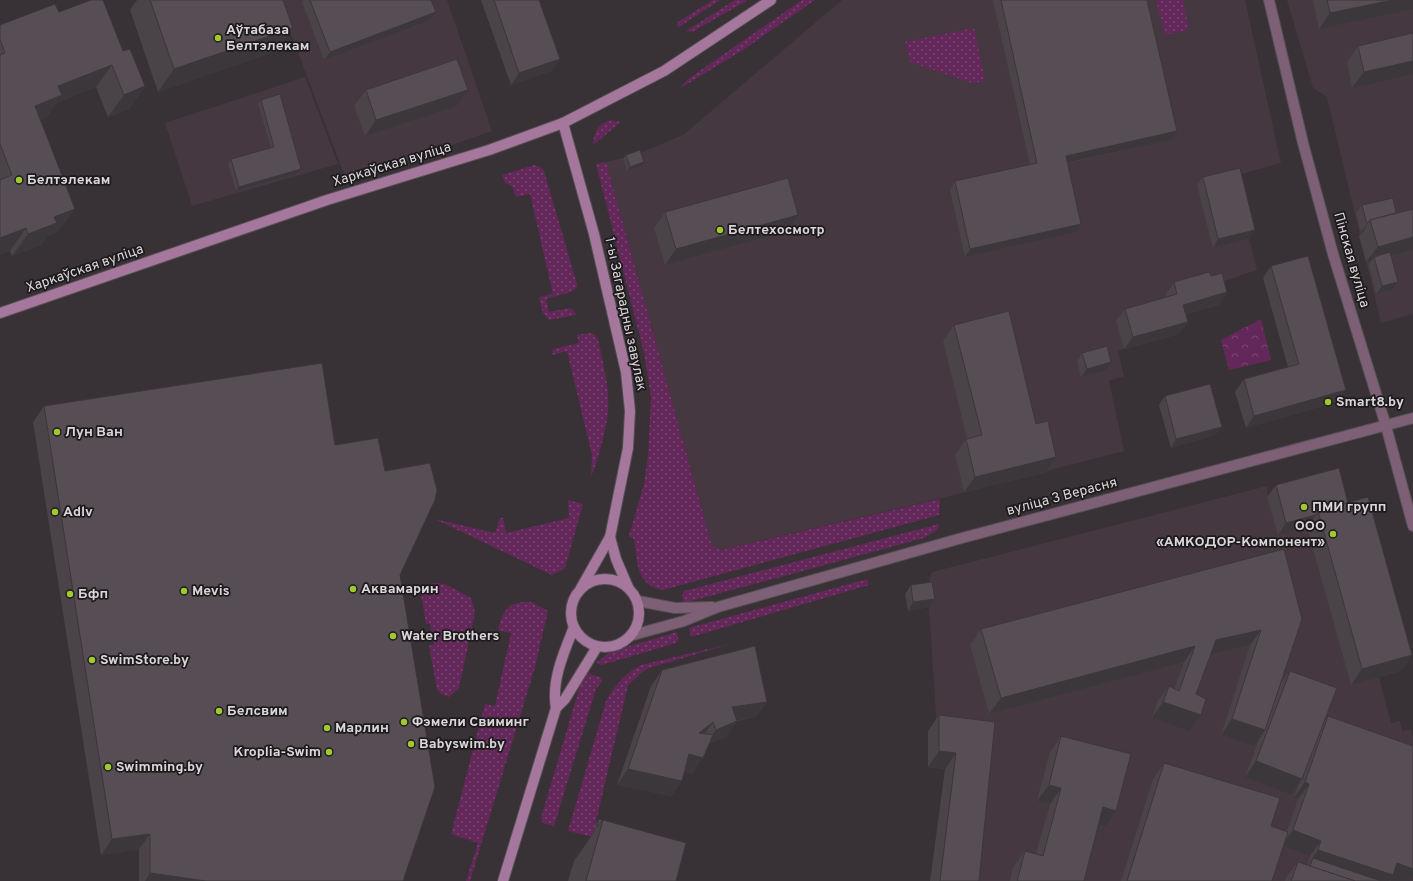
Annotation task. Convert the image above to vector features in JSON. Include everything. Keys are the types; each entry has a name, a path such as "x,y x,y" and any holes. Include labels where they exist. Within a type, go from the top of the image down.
{"main road":[{"name":"Харкаўская вуліца","path":"0,313 327,200 489,150 563,123 664,71 771,0"},
{"name":"1-ы Загарадны завулак","path":"563,123 594,234 626,372 630,411 628,448 610,537 581,588"},
{"name":"1-ы Загарадны завулак","path":"610,537 616,559 628,587"},
{"path":"605,578 628,587 638,601 640,619 633,635 627,640 613,647 597,647 583,640 574,627 571,611 572,603 581,588 588,583 605,578"},
{"path":"502,881 556,708 554,696 561,659 574,627"},
{"path":"556,708 565,700 597,647"}],"street":[{"name":"Пінская вуліца","path":"1269,0 1303,143 1333,254 1386,426 1413,526"},
{"name":"вуліца 3 Верасня","path":"633,635 684,621 718,607 962,538 1413,418"},
{"name":"вуліца 3 Верасня","path":"638,601 675,608 718,607"}],"shaded area":[{"path":"278,0 447,0 492,131 347,182"},
{"path":"842,0 1245,0 1281,163 1234,176 1257,270 1213,285 1219,305 1175,317 1179,334 1118,351 1124,376 1109,381 1124,451 950,496 721,550 712,546 606,162 638,154 683,135"},
{"path":"1287,0 1413,0 1413,314 1381,323 1327,97 1313,88"},
{"path":"305,77 338,164 192,206 165,123"},
{"path":"1267,486 1268,497 1341,518 1357,513 1401,671 1379,677 1391,723 1400,721 1402,731 1411,729 1413,737 1413,881 931,881 945,769 928,767 928,731 937,731 929,607 926,590 932,572"}],"green space":[{"path":"713,0 720,0 679,27 677,26 678,22"},
{"path":"735,0 748,0 692,32 686,31"},
{"path":"802,0 815,0 743,50 679,89 688,79"},
{"path":"1156,0 1183,0 1188,25 1186,30 1165,35"},
{"path":"974,28 985,81 972,83 910,62 905,42"},
{"path":"612,120 621,122 593,145 594,136 598,128 603,123"},
{"path":"606,162 712,546 721,550 940,499 939,515 663,590 647,583 640,571 634,539 629,536 644,484 648,455 651,397 644,353 596,164"},
{"path":"534,165 542,168 544,171 577,284 577,287 571,292 546,299 549,312 571,308 577,315 549,320 543,313 539,297 553,294 530,194 516,197 512,186 505,183 502,175"},
{"path":"1261,319 1271,360 1229,370 1221,340"},
{"path":"589,333 594,334 598,339 606,376 608,394 608,412 604,436 591,477 592,455 567,351 552,355 553,349 579,343 577,335"},
{"path":"568,500 583,504 565,568 552,575 435,519 495,533 500,518 503,518 506,533 569,518"},
{"path":"939,524 937,530 924,538 684,603 682,596 684,591"},
{"path":"867,579 869,585 691,637 689,628"},
{"path":"433,583 445,584 471,598 475,612 459,688 449,697 441,694 437,689 429,646 434,644 430,624 426,624 421,594 427,585"},
{"path":"524,602 531,602 548,611 535,667 470,881 466,881 478,843 451,834 485,704 495,706 511,633 498,630 503,614 509,607"},
{"path":"677,632 678,639 676,643 602,665 596,663 610,652"},
{"path":"730,644 646,669 628,685 594,830 684,854 668,855 568,831 606,701 620,680 641,665"},
{"path":"587,673 600,677 602,681 596,689 554,826 543,823 541,818 582,679"}],"building":[{"name":"Белтэлекам","path":"91,0 103,0 123,51 130,49 145,86 124,95 112,65 58,86 62,95 35,106 75,209 54,217 57,223 28,234 26,228 0,238 0,180 12,175 0,144 0,55 5,53 0,39 0,25 55,4 59,12"},
{"path":"150,0 283,0 293,28 174,69"},
{"path":"310,0 431,0 436,12 330,52"},
{"path":"494,0 539,0 560,59 519,73"},
{"path":"1001,0 1147,0 1177,131 1066,156 1081,224 970,249 955,181 1037,163"},
{"path":"1327,0 1393,0 1330,13"},
{"path":"1413,33 1413,61 1364,72 1358,46"},
{"path":"457,59 468,90 376,120 366,90"},
{"path":"280,94 301,169 239,187 231,159 274,147 261,100"},
{"path":"640,150 644,162 630,167 626,155"},
{"path":"1240,168 1255,230 1218,239 1203,177"},
{"path":"788,178 798,215 676,249 665,212"},
{"path":"1393,198 1396,213 1370,220 1367,224 1362,205"},
{"path":"1413,209 1413,237 1378,247 1370,220"},
{"path":"1390,252 1398,282 1382,286 1374,257"},
{"path":"1308,256 1346,390 1254,416 1244,379 1299,364 1271,266"},
{"path":"1209,272 1211,276 1222,273 1227,292 1183,305 1188,322 1133,337 1125,309 1177,294 1174,282"},
{"path":"1009,311 1036,424 1048,421 1056,457 975,477 966,439 982,435 954,325"},
{"path":"1107,346 1111,362 1087,369 1082,353"},
{"path":"322,363 335,445 378,438 385,471 430,463 437,490 435,500 400,575 435,787 403,881 206,881 150,873 150,834 112,839 44,406"},
{"path":"1210,384 1222,427 1176,439 1165,396"},
{"name":"ПМИ групп","path":"1339,468 1348,503 1318,511 1316,515 1286,523 1276,485"},
{"path":"1368,497 1412,655 1362,669 1318,511"},
{"path":"1284,549 1302,619 1265,730 1232,719 1261,630 1216,640 1196,694 1206,699 1201,715 1163,702 1169,686 1179,691 1195,646 1001,698 981,629"},
{"path":"932,582 935,599 913,602 911,585"},
{"path":"755,646 767,702 732,707 737,721 716,730 713,722 699,733 713,735 703,758 689,754 682,781 628,769 662,670"},
{"path":"1290,671 1337,688 1302,779 1256,761"},
{"path":"939,715 995,722 979,881 940,881 956,753 939,751"},
{"path":"1328,716 1413,746 1413,869 1397,863 1393,875 1318,850 1321,841 1293,830 1309,784 1305,782"},
{"path":"1061,736 1131,754 1116,811 1103,807 1084,881 1017,881 1025,851 1043,856 1061,788 1049,785"},
{"path":"1164,763 1280,798 1271,826 1288,832 1272,881 1127,881"},
{"path":"599,819 602,820 597,826"},
{"path":"603,820 686,843 676,881 586,881"},
{"path":"1313,858 1381,881 1355,881 1310,866"},
{"path":"1298,862 1355,881 1291,881"}],"place":[{"name":"Аўтабаза Белтэлекам","path":"218,38"},
{"name":"Белтэлекам","path":"19,180"},
{"name":"Белтехосмотр","path":"720,230"},
{"name":"Smart8.by","path":"1328,402"},
{"name":"Лун Ван","path":"57,432"},
{"name":"ПМИ групп","path":"1304,507"},
{"name":"Adlv","path":"55,512"},
{"name":"ООО «АМКОДОР-Компонент»","path":"1333,534"},
{"name":"Аквамарин","path":"353,589"},
{"name":"Mevis","path":"184,591"},
{"name":"Бфп","path":"70,594"},
{"name":"Water Brothers","path":"393,636"},
{"name":"SwimStore.by","path":"92,660"},
{"name":"Белсвим","path":"219,711"},
{"name":"Фэмели Свиминг","path":"404,722"},
{"name":"Марлин","path":"327,728"},
{"name":"Babyswim.by","path":"411,744"},
{"name":"Kroplia-Swim","path":"329,752"},
{"name":"Swimming.by","path":"108,767"}]}
